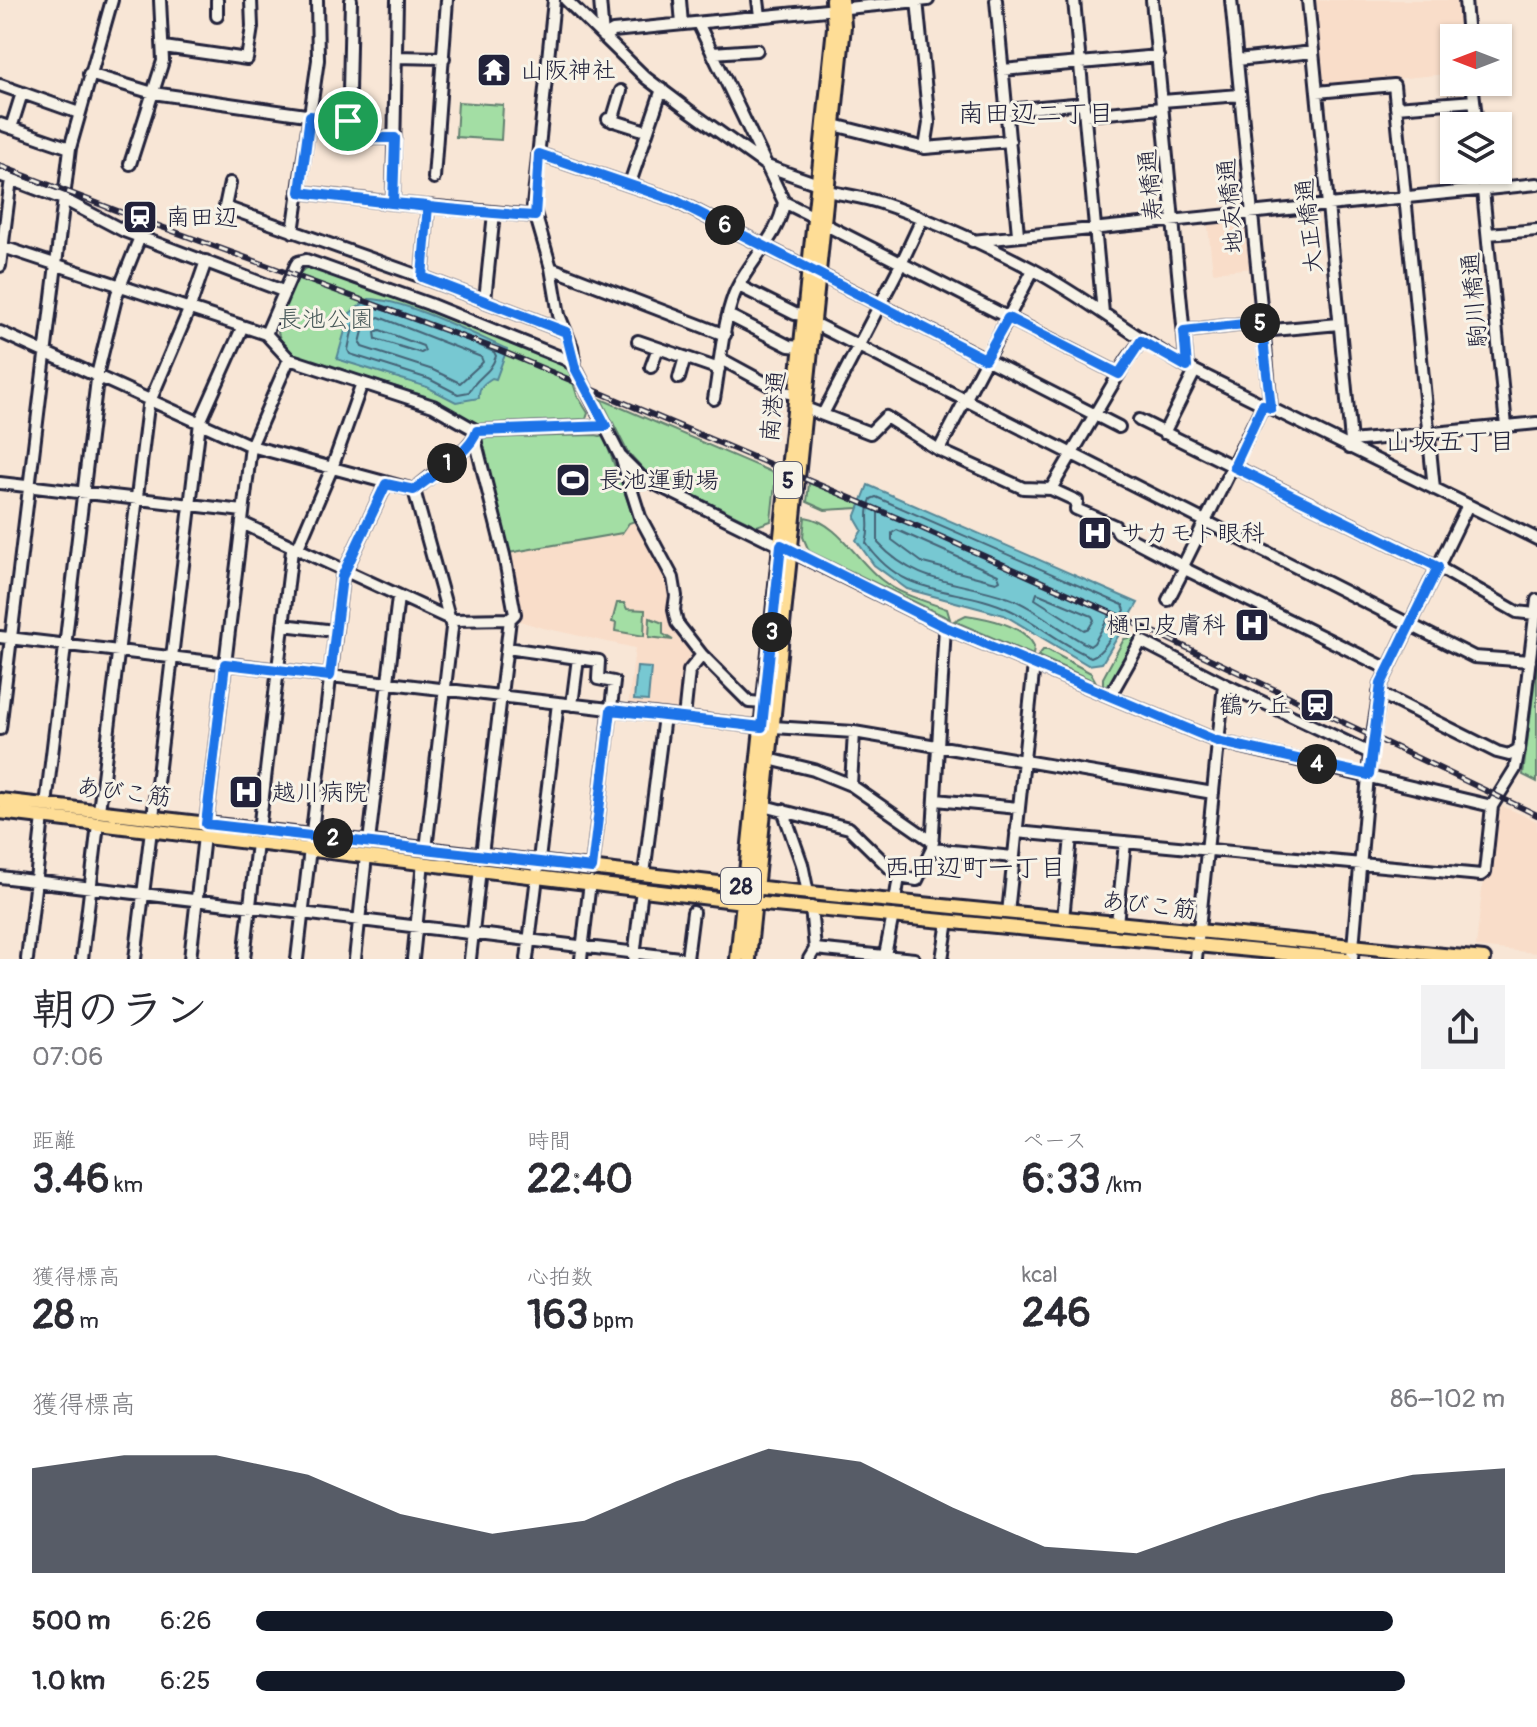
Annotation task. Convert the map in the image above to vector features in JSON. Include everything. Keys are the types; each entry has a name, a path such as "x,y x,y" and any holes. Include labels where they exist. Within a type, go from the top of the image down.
{"main road":[{"name":"南港通","path":"823,187 834,125 838,5"},
{"name":"南港通","path":"749,887 764,806 768,727 765,703 805,408 809,319 838,5"},
{"name":"南港通","path":"749,959 749,887 786,548 801,347 809,319"},
{"name":"あびこ筋","path":"0,800 44,811 98,818 311,842 369,842 480,869 592,868 1117,924 1345,959"},
{"name":"あびこ筋","path":"0,812 44,811"},
{"name":"あびこ筋","path":"311,842 366,856 482,855 590,882 748,902 1352,953 1484,959"},
{"name":"南港通","path":"737,959 748,902"}],"street":[{"path":"0,729 5,638 29,486 70,148 112,0"},
{"path":"130,164 163,61 160,0"},
{"path":"217,0 217,16"},
{"path":"164,47 247,59 252,27 251,0"},
{"path":"293,232 318,60 317,0"},
{"path":"351,0 348,138 395,138"},
{"path":"393,203 397,0"},
{"path":"434,178 447,0"},
{"path":"554,0 535,216 551,268 559,315 575,368 620,456 640,517 673,578 677,623 702,655 749,702 765,703"},
{"path":"566,0 646,78 767,166 823,187 879,202 1033,270 1103,313 1141,341 1191,369 1350,444 1537,539"},
{"path":"600,0 603,37"},
{"path":"680,0 682,24"},
{"path":"758,0 760,16"},
{"path":"917,0 929,123 925,148"},
{"path":"603,37 613,31 838,5 928,0"},
{"path":"996,0 1018,234"},
{"path":"1074,0 1103,313"},
{"name":"寿橋通","path":"1152,0 1184,331 1191,369"},
{"name":"地友橋通","path":"1231,0 1267,407"},
{"name":"大正橋通","path":"1308,0 1350,444"},
{"path":"1465,0 1467,24"},
{"path":"698,23 784,202 783,212 739,286 728,315 714,399"},
{"path":"712,53 757,50"},
{"path":"1237,60 1313,52"},
{"path":"1003,70 1158,56"},
{"path":"396,57 444,58"},
{"path":"89,74 153,93 348,121"},
{"path":"0,85 79,113"},
{"path":"1317,92 1394,85 1434,489"},
{"path":"630,183 662,89"},
{"path":"621,91 610,120 646,131"},
{"path":"22,93 5,126 70,148"},
{"path":"1085,115 1240,95"},
{"path":"1473,96 1475,112"},
{"path":"1396,107 1474,101"},
{"path":"1007,110 1084,103"},
{"path":"834,125 925,148 1010,141"},
{"path":"539,154 674,200 1119,427"},
{"path":"0,266 5,177 63,199 140,237 283,291"},
{"path":"230,183 225,207 566,332"},
{"name":"駒川橋通","path":"1482,184 1506,426"},
{"path":"972,241 1537,184"},
{"path":"300,192 535,216"},
{"path":"784,202 1119,374"},
{"path":"422,277 428,206"},
{"path":"485,300 494,213"},
{"path":"823,414 922,219"},
{"path":"1488,234 1537,230"},
{"path":"27,959 97,376 120,287 140,237"},
{"path":"1,246 266,334 289,359 433,406 476,435 515,614 510,619 482,855"},
{"path":"82,959 149,400 189,310 206,261"},
{"path":"266,334 298,262 313,262 429,304 565,359 575,368"},
{"path":"551,268 725,335"},
{"path":"939,450 1033,270"},
{"path":"739,286 1474,657 1530,661"},
{"path":"728,315 789,346 801,347"},
{"path":"1184,331 1339,324"},
{"path":"135,959 200,422 242,328"},
{"path":"0,332 251,446 414,490"},
{"path":"638,341 685,357 720,364 782,392 797,394"},
{"path":"1051,489 1141,341"},
{"path":"651,367 658,348"},
{"path":"679,378 685,357"},
{"path":"190,959 251,446 289,359"},
{"path":"1164,433 1191,369"},
{"path":"244,959 292,550 299,545 332,468 362,383"},
{"path":"1168,600 1205,522 1267,407"},
{"path":"805,408 870,433 886,417 939,450 1023,488 1051,489 1077,501 1076,509 1115,526 1118,532 1189,571 1388,669"},
{"path":"1139,420 1438,567 1517,612 1535,614"},
{"path":"1350,444 1537,423"},
{"path":"414,490 476,435 606,426"},
{"path":"620,456 641,477 945,627 1217,741 1492,806"},
{"path":"0,483 189,505 242,517 295,548 452,620 510,619"},
{"path":"297,959 344,572 386,484"},
{"path":"413,959 452,620 414,490"},
{"path":"1352,953 1370,753 1379,693 1408,624 1468,505"},
{"path":"369,842 398,597"},
{"path":"1016,832 1481,875 1485,872 1492,806 1515,769 1537,600"},
{"path":"283,625 335,631"},
{"path":"764,806 849,828 899,877 917,880 933,845 945,627"},
{"path":"5,638 664,716 854,732 1213,793"},
{"path":"1110,696 1141,641 1370,753"},
{"path":"507,648 599,661 598,679 614,682 592,868"},
{"path":"684,718 689,671 702,655"},
{"path":"572,705 578,658"},
{"path":"1008,913 1034,664"},
{"path":"1196,959 1224,684"},
{"path":"1379,693 1497,752 1509,755 1519,749"},
{"path":"527,959 558,703"},
{"path":"644,874 664,716"},
{"path":"851,785 854,732"},
{"path":"777,761 814,770 851,785 933,845 1013,857"},
{"path":"936,800 1018,808"},
{"path":"783,810 808,893"},
{"path":"1063,919 1071,837"},
{"path":"1117,924 1125,842"},
{"path":"355,959 366,856"},
{"path":"470,959 480,869"},
{"path":"0,877 530,939 634,956 688,959 693,912"},
{"path":"895,901 899,877"},
{"path":"581,959 590,882"},
{"path":"634,956 642,889"},
{"path":"811,907 812,954 885,955 914,959"},
{"path":"885,955 893,915"},
{"path":"942,959 948,921"}],"shaded area":[{"path":"1313,0 1460,0 1463,24 1440,24 1440,75 1324,86 1320,83"},
{"path":"1249,215 1253,268 1213,272 1207,218"},
{"path":"635,521 668,582 671,625 695,656 679,713 628,707 635,648 520,621 508,553 622,533"},
{"path":"1500,805 1537,821 1537,953 1476,947 1483,881 1489,880 1494,816"}],"green space":[{"path":"458,102 503,105 501,140 456,137"},
{"name":"長池公園","path":"309,266 491,333 563,365 569,370 577,395 588,413 586,419 477,424 425,396 290,354 279,336 278,316 292,283"},
{"path":"601,399 776,474 771,521 757,526 645,471 627,451"},
{"name":"長池運動場","path":"604,437 635,521 629,523 622,533 508,553 480,444 483,438"},
{"path":"809,483 861,504 859,508 825,510 807,502"},
{"path":"805,517 817,520 838,534 890,586 947,609 950,619 809,551 803,537"},
{"path":"617,603 624,603 627,609 645,610 644,636 615,631 616,623 612,622"},
{"path":"966,615 1014,628 1034,646 1033,655 954,621"},
{"path":"650,618 663,623 663,634 673,640 649,637"},
{"path":"1132,637 1138,640 1109,688 1103,685 1103,678 1124,639"},
{"path":"1043,650 1091,673 1096,682 1038,656"},
{"path":"1537,662 1537,782 1523,775"}],"water":[{"path":"369,299 419,311 507,349 496,379 492,378 484,384 479,398 456,402 427,387 337,359 350,313"},
{"path":"868,485 1138,603 1102,663 1088,665 1004,615 907,589 874,565 856,540 862,530 855,518"},
{"path":"637,667 651,668 648,701 634,700"}],"railway":[{"path":"0,166 499,350 919,527 1156,633 1537,815"}],"place":[{"name":"山阪神社","path":"494,70"},
{"name":"南田辺","path":"140,217"},
{"name":"長池運動場","path":"573,480"},
{"name":"サカモト眼科","path":"1095,533"},
{"name":"樋口皮膚科","path":"1252,625"},
{"name":"鶴ヶ丘","path":"1317,705"},
{"name":"越川病院","path":"246,792"}],"district":[{"name":"南田辺二丁目","path":"1036,113"},
{"name":"山坂五丁目","path":"1450,441"},
{"name":"西田辺町一丁目","path":"975,867"}],"route":[{"path":"348,121 310,116 300,192 393,203 428,206 494,213 535,216 533,206 539,154 674,200 985,359 1008,318 1119,374 1141,341 1187,367 1184,331 1261,322 1271,408 1263,405 1234,467 1438,567 1381,684 1369,775 1217,741 945,627 781,545 762,727 611,710 592,868 206,824 225,664 330,676 342,577 386,484 414,490 465,449 475,439 477,431 606,426 575,368 566,332 422,277 428,206 393,203 395,138 348,138 348,121"}]}
